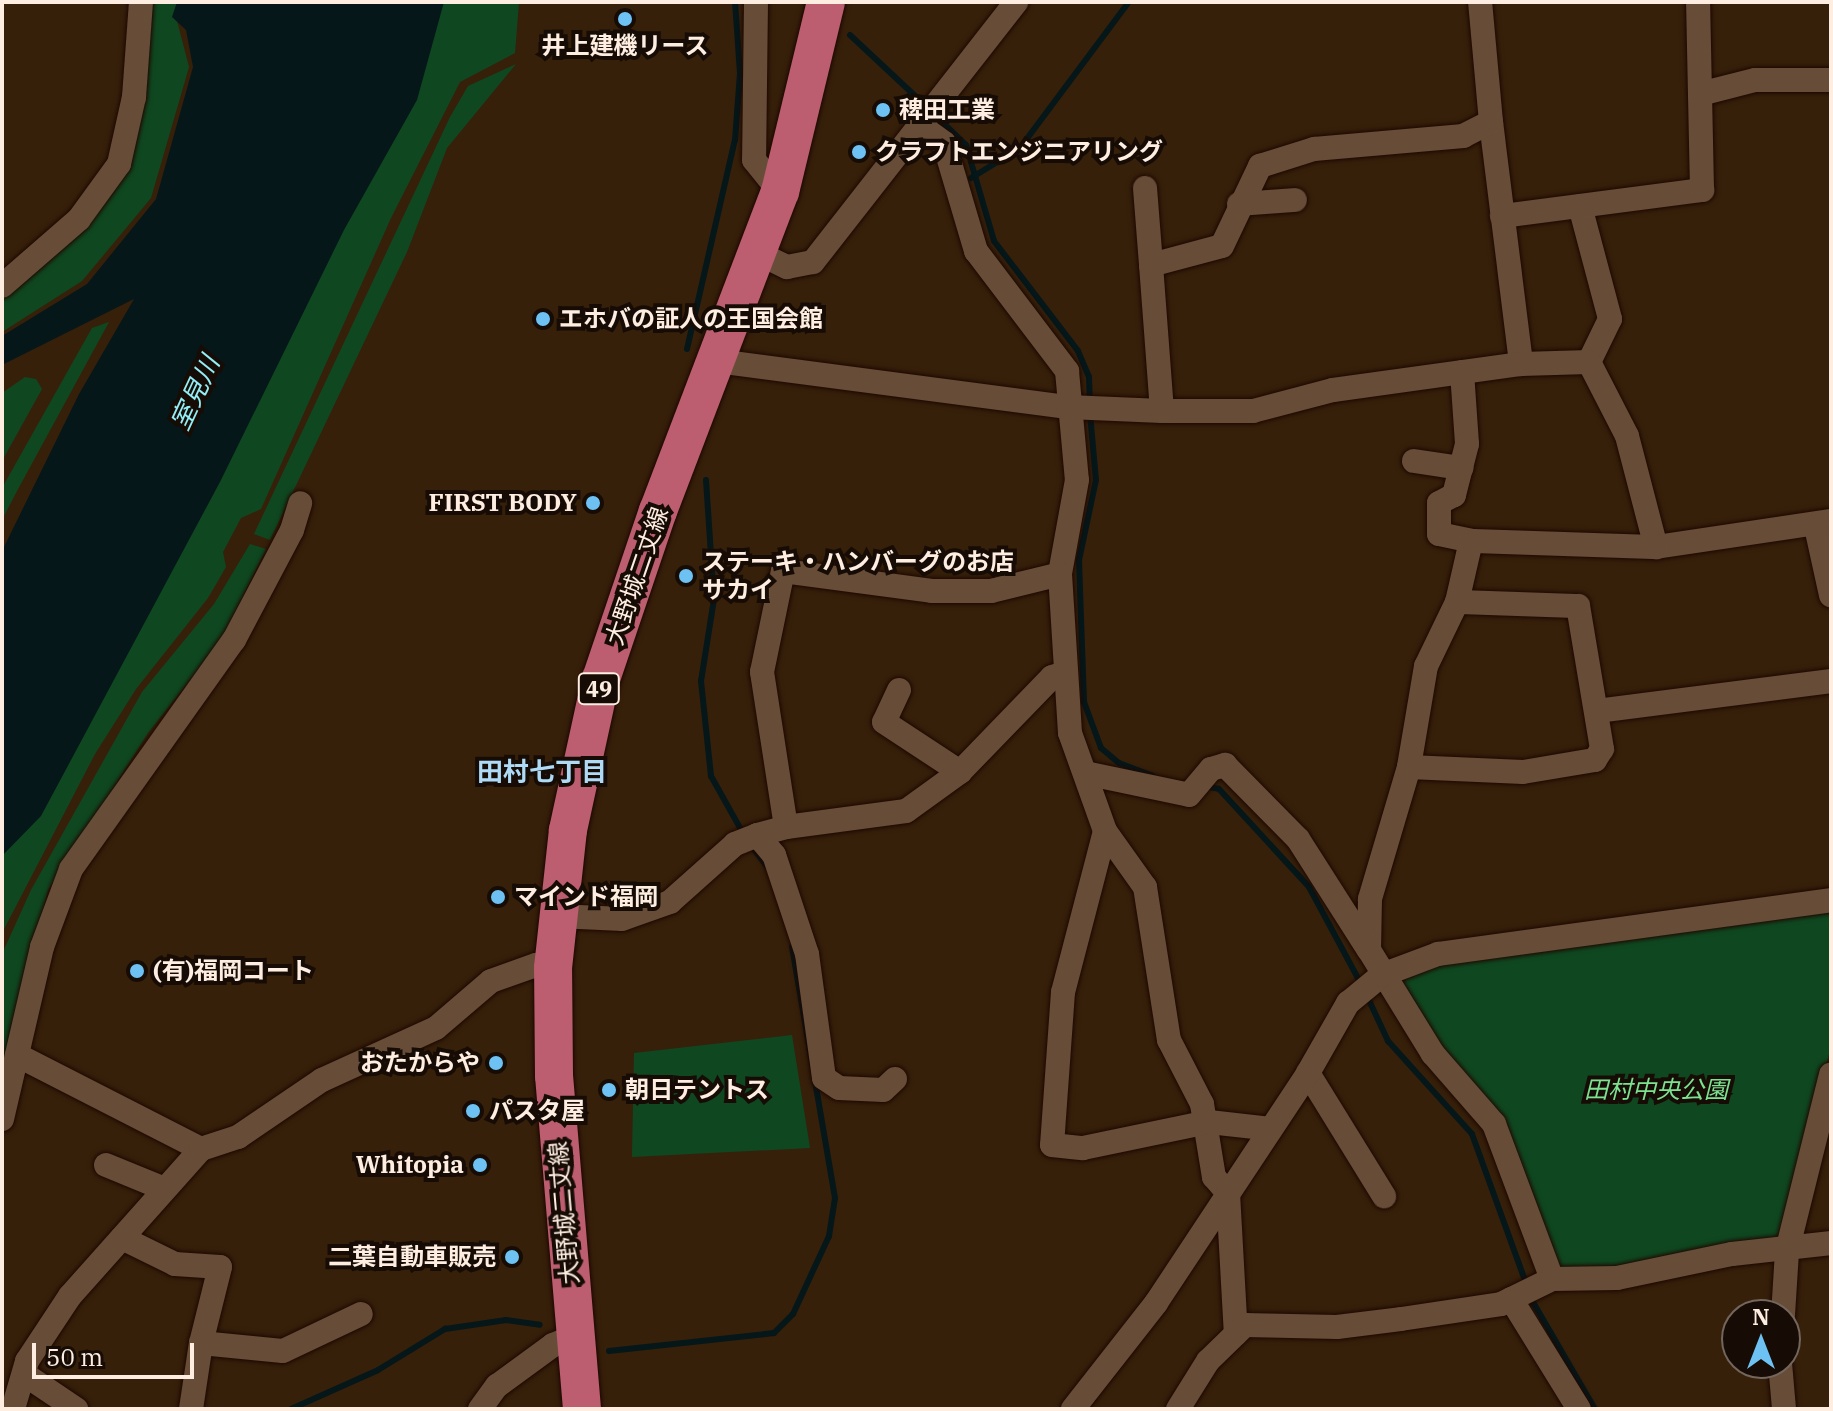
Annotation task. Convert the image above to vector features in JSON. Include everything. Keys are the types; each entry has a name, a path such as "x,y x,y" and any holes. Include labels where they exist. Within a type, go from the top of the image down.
{"main road":[{"name":"大野城二丈線","path":"582,1409 559,1172 553,968 568,830 601,679 717,361 760,254 780,192 826,2"}],"street":[{"path":"2,286 79,219 119,164 134,97 141,2"},
{"path":"756,2 754,160 780,192"},
{"path":"760,254 787,267 813,262 1016,2"},
{"path":"1480,2 1491,122 1521,364"},
{"path":"1502,216 1702,190 1698,2"},
{"path":"1700,94 1755,80 1831,80"},
{"path":"1151,265 1222,246 1239,204 1260,166 1286,155 1463,136 1491,122"},
{"path":"918,124 944,143 976,251 1067,371 1080,407 1077,480 1060,574 1070,733 1105,831 1145,887 1169,1040 1209,1122 1214,1177 1228,1193 1236,1334"},
{"path":"1145,188 1162,411"},
{"path":"1239,204 1295,200"},
{"path":"1580,206 1610,319 1589,362"},
{"path":"717,361 1080,407 1162,411 1253,411 1333,390 1521,364 1589,362"},
{"path":"1589,362 1627,436 1656,547"},
{"path":"1462,372 1467,444 1454,495 1439,503 1439,534 1471,541 1656,547 1823,524 1831,595"},
{"path":"1414,461 1461,468"},
{"path":"2,1119 42,947 71,869 234,640 292,530 300,503"},
{"path":"1369,950 1370,899 1409,767 1426,666 1457,602 1471,541"},
{"path":"786,827 762,672 783,571 932,591 991,591 1060,574"},
{"path":"1409,767 1523,772 1595,760 1602,749 1578,606 1457,602"},
{"path":"558,916 622,919 670,902 746,840 786,827 906,811 960,772 1052,677 1065,673"},
{"path":"1597,711 1831,681"},
{"path":"899,690 884,722 960,772"},
{"path":"1085,773 1189,795 1211,769 1225,765 1298,839 1433,1054 1494,1124 1547,1282"},
{"path":"1105,831 1063,992 1052,1145 1083,1148 1209,1122 1271,1129"},
{"path":"746,840 774,855 807,954 824,1078 839,1088 883,1090 895,1079"},
{"path":"1073,1409 1156,1303 1308,1073 1353,999 1382,975 1438,954 1831,900"},
{"path":"13,1409 24,1374 70,1296 162,1188 201,1149 238,1137 322,1080 436,1028 491,981 536,965 553,968"},
{"path":"17,1055 201,1149"},
{"path":"1308,1073 1384,1196"},
{"path":"1784,1299 1787,1251 1831,1074"},
{"path":"106,1165 162,1188"},
{"path":"122,1238 175,1264 220,1267 201,1343 191,1409"},
{"path":"1178,1409 1208,1361 1245,1325 1337,1327 1514,1297 1547,1282 1617,1278 1732,1254 1787,1251 1831,1243"},
{"path":"1514,1297 1579,1409"},
{"path":"201,1343 283,1351 361,1314"},
{"path":"480,1409 497,1386 553,1345 575,1336"},
{"path":"24,1374 76,1409"},
{"path":"1781,1379 1784,1409"}],"green space":[{"path":"151,2 184,2 177,21 189,67 151,198 82,281 2,332 2,296 105,199"},
{"path":"436,2 519,2 515,53 460,82 391,218 261,509 241,518 223,552 226,567 208,598 136,689 95,754 2,933 2,841"},
{"path":"516,64 447,148 407,252 270,540 254,534 450,117 468,86"},
{"path":"109,322 2,520 2,488 92,328"},
{"path":"25,377 36,379 42,389 2,461 2,393"},
{"path":"250,544 266,549 222,639 148,733 48,890 2,1075 2,954 31,890 142,692 214,604"},
{"name":"田村中央公園","path":"1831,906 1831,1046 1780,1242 1615,1271 1558,1272 1502,1121 1439,1050 1395,980 1440,963"},
{"path":"792,1035 810,1148 632,1157 634,1053"}],"water":[{"name":"室見川","path":"177,2 444,2 417,100 344,230 220,482 41,816 2,856 2,551 79,394 134,299 2,365 2,336 87,284 156,199 193,67 186,30 172,17"}],"waterway":[{"path":"687,349 735,140 740,73 735,2"},
{"path":"971,178 1020,148 1129,2"},
{"path":"850,35 926,106"},
{"path":"934,114 966,145 994,241 1078,351 1089,377 1090,402"},
{"path":"1090,413 1096,480 1079,560 1084,702 1101,748 1119,763 1153,776"},
{"path":"706,480 714,599 701,681 711,776 744,835"},
{"path":"1204,786 1219,789 1309,887 1362,986"},
{"path":"753,848 768,868"},
{"path":"609,1351 774,1333 793,1314 829,1236 835,1198 792,947"},
{"path":"1367,996 1388,1041 1472,1134 1527,1286"},
{"path":"1530,1297 1595,1409"},
{"path":"291,1409 378,1370 445,1329 506,1320 540,1325"}],"place":[{"name":"井上建機リース","path":"625,19"},
{"name":"稗田工業","path":"883,110"},
{"name":"クラフトエンジニアリング","path":"859,152"},
{"name":"エホバの証人の王国会館","path":"543,319"},
{"name":"FIRST BODY","path":"593,503"},
{"name":"ステーキ・ハンバーグのお店 サカイ","path":"686,576"},
{"name":"マインド福岡","path":"498,897"},
{"name":"(有)福岡コート","path":"137,971"},
{"name":"おたからや","path":"496,1063"},
{"name":"朝日テントス","path":"609,1090"},
{"name":"パスタ屋","path":"473,1111"},
{"name":"Whitopia","path":"480,1165"},
{"name":"二葉自動車販売","path":"512,1257"}],"district":[{"name":"田村七丁目","path":"542,772"}]}
